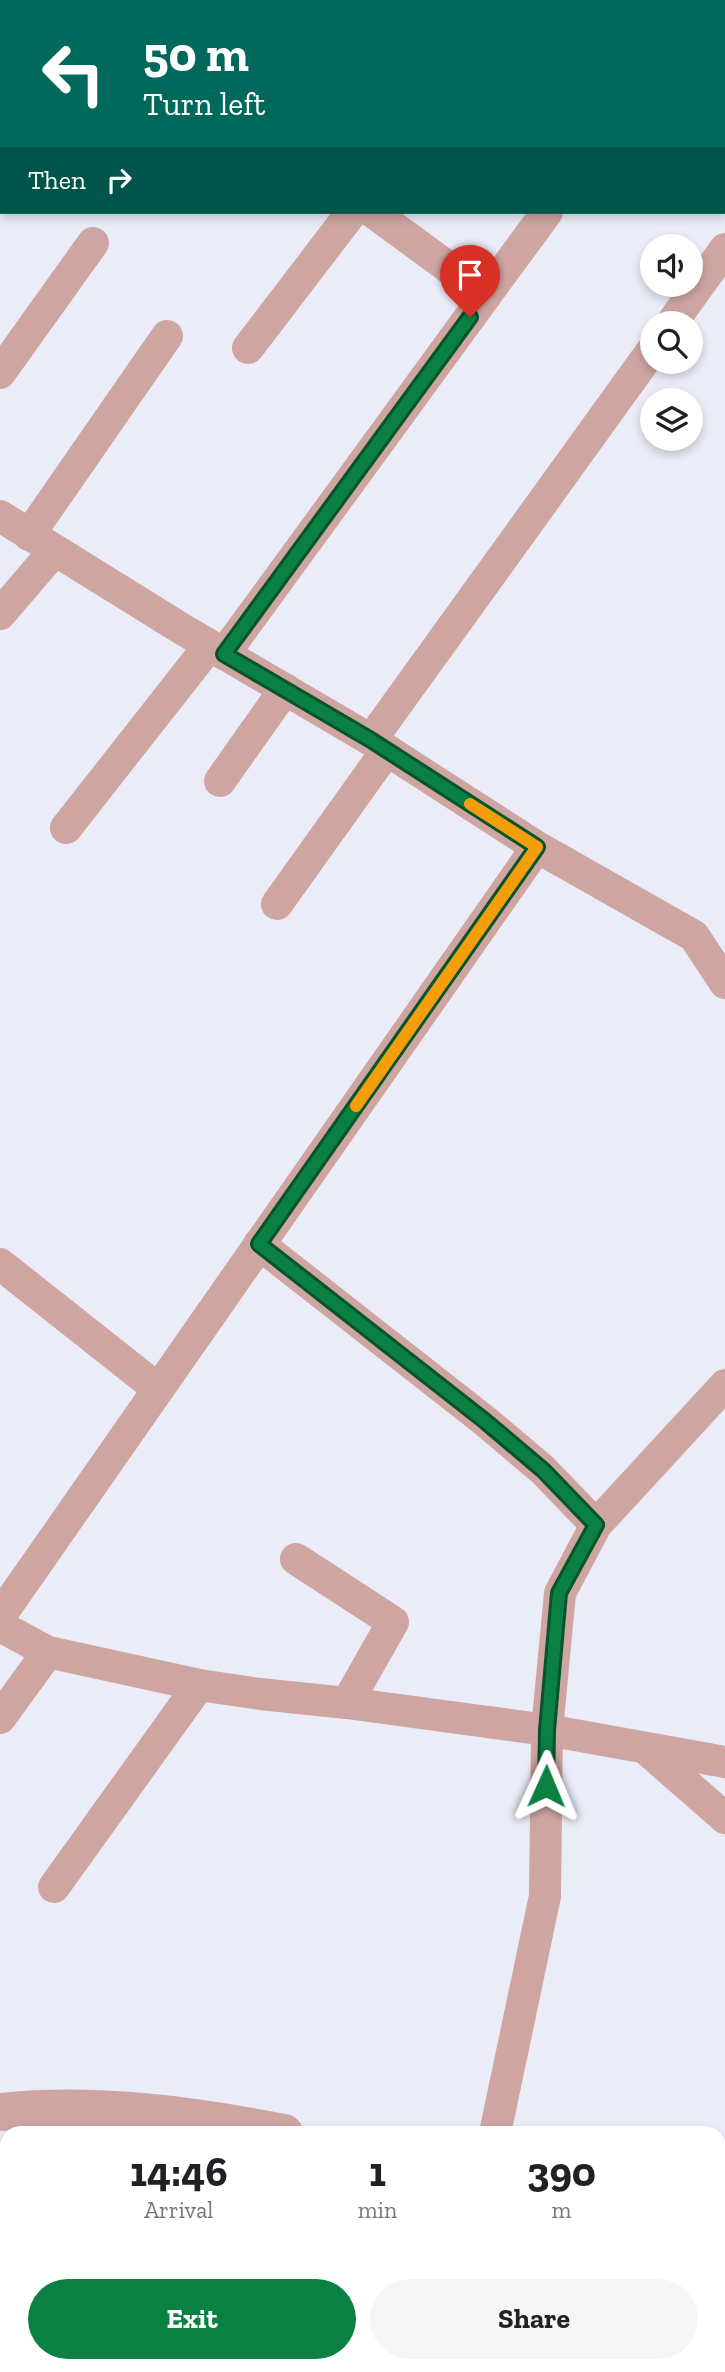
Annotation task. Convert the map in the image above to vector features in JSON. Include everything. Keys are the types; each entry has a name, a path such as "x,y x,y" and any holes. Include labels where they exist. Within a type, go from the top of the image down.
{"street":[{"path":"248,348 350,214"},
{"path":"376,214 486,295"},
{"path":"66,828 217,650 546,214"},
{"path":"0,373 93,243"},
{"path":"680,311 725,249"},
{"path":"0,614 167,336"},
{"path":"277,904 379,745 640,368"},
{"path":"0,516 217,650 379,745 537,847 694,936 725,983"},
{"path":"220,781 285,690"},
{"path":"0,1616 537,847"},
{"path":"259,1244 485,1421 543,1470 596,1525"},
{"path":"0,1264 158,1389"},
{"path":"496,2126 545,1896 547,1730 559,1593 596,1525 725,1385"},
{"path":"296,1559 393,1622 347,1703"},
{"path":"0,1626 48,1652 199,1685 547,1730 725,1762"},
{"path":"0,1718 48,1652"},
{"path":"54,1887 199,1685"},
{"path":"645,1748 725,1818"},
{"path":"0,2112 45,2108 118,2111 248,2126"}],"slow traffic":[{"path":"356,1106 537,847 470,804"}],"route":[{"path":"470,317 224,654 371,740 537,847 259,1244 485,1421 543,1470 596,1525 559,1593 547,1730 546,1786"}]}
